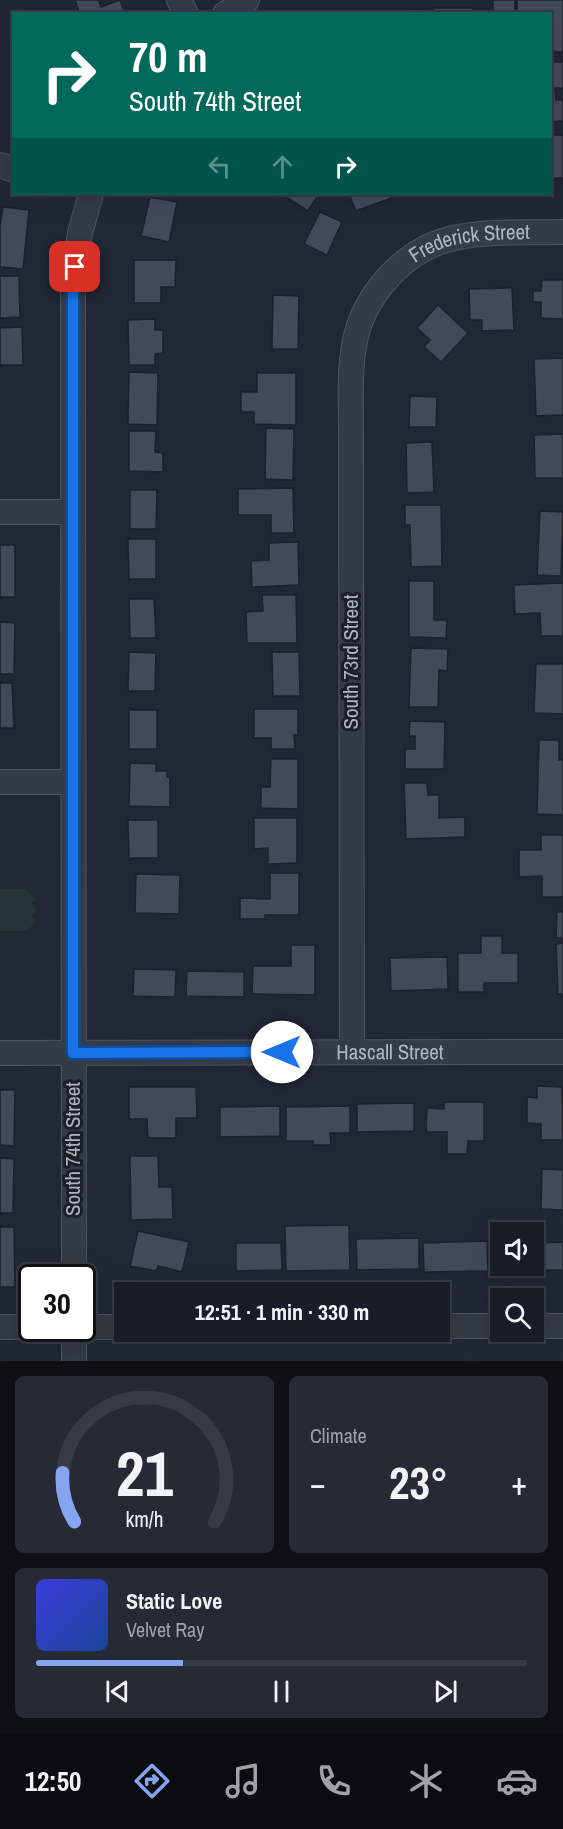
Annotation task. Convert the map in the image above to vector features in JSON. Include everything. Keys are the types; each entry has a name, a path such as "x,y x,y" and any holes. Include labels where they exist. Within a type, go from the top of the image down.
{"street":[{"path":"228,12 247,0"},
{"name":"South 74th Street","path":"74,1264 73,284 84,196"},
{"name":"Frederick Street","path":"386,280 417,253 452,238 479,233 563,232"},
{"name":"South 73rd Street","path":"352,1052 352,358 354,343 364,313 372,297 386,280"},
{"path":"0,512 72,512"},
{"path":"0,782 72,782"},
{"name":"Hascall Street","path":"0,1053 563,1052"},
{"path":"450,1326 490,1326"},
{"path":"544,1326 563,1326"},
{"path":"0,1327 18,1327"},
{"path":"96,1327 114,1327"},
{"path":"74,1342 74,1361"}],"shaded area":[{"path":"0,889 26,889 36,899 32,903 36,910 32,917 37,922 26,931 0,931"}],"building":[{"path":"75,0 98,0 101,7 120,0 124,12 79,12"},
{"path":"493,0 515,0 515,12 493,12"},
{"path":"517,0 563,0 563,52 552,52 552,12 517,12"},
{"path":"434,8 473,8 473,12 434,12"},
{"path":"425,9 425,12 384,12"},
{"path":"552,62 563,62 563,88 555,88 556,100 563,100 563,121 552,122"},
{"path":"552,135 563,135 563,178 552,178"},
{"path":"287,195 318,195 308,211 286,197"},
{"path":"349,195 399,195 356,211"},
{"path":"150,197 177,202 169,242 141,236"},
{"path":"3,207 29,210 23,269 0,267 0,226"},
{"path":"320,212 342,222 327,255 304,244"},
{"path":"134,260 176,260 175,287 161,287 161,303 134,303"},
{"path":"0,276 19,276 20,317 0,318"},
{"path":"542,280 563,280 563,319 541,318 541,302 533,302 533,291 541,291"},
{"path":"512,288 514,330 482,331 482,320 470,320 469,289"},
{"path":"273,295 299,296 298,349 272,349"},
{"path":"438,305 468,333 441,362 424,347 430,340 417,328"},
{"path":"155,319 155,330 163,330 163,353 155,354 155,365 129,365 128,320"},
{"path":"22,327 23,365 0,365 0,328"},
{"path":"563,358 563,415 536,416 534,359"},
{"path":"129,372 158,373 157,425 128,424"},
{"path":"257,373 296,373 296,425 254,424 254,412 241,412 241,392 257,392"},
{"path":"410,396 437,397 436,427 409,427"},
{"path":"266,428 294,429 293,480 265,479"},
{"path":"129,431 156,431 155,452 163,453 163,472 129,471"},
{"path":"563,434 563,478 535,478 534,435"},
{"path":"432,442 434,492 407,493 406,443"},
{"path":"293,488 294,533 271,533 271,515 238,515 238,489"},
{"path":"130,490 157,490 156,529 130,529"},
{"path":"405,505 441,505 442,566 411,567 410,525 405,525"},
{"path":"540,511 563,512 561,576 537,575"},
{"path":"128,539 156,539 156,579 129,579"},
{"path":"298,542 299,585 252,587 251,561 269,560 269,543"},
{"path":"0,545 15,545 15,597 0,597"},
{"path":"409,581 434,581 434,620 447,620 446,638 409,637"},
{"path":"563,583 563,636 541,636 540,613 515,614 514,585"},
{"path":"262,595 296,595 297,643 247,643 246,612 263,611"},
{"path":"129,599 154,599 156,638 130,638"},
{"path":"0,622 15,623 14,674 0,674"},
{"path":"411,648 448,649 447,671 439,670 438,707 409,707"},
{"path":"129,652 156,653 155,691 128,691"},
{"path":"272,652 299,652 300,696 273,696"},
{"path":"536,664 563,664 563,714 534,713"},
{"path":"0,683 12,683 14,728 0,728"},
{"path":"254,709 298,709 298,735 294,735 295,749 271,749 271,738 254,738"},
{"path":"129,710 157,710 157,749 129,749"},
{"path":"410,721 445,722 444,769 405,769 405,749 415,749 415,736 409,736"},
{"path":"539,740 559,740 559,760 563,760 563,815 537,814"},
{"path":"271,759 298,759 298,809 261,808 261,787 270,787"},
{"path":"130,763 156,764 156,771 167,771 167,777 170,778 170,807 129,806"},
{"path":"404,783 427,783 428,795 439,795 439,818 465,817 465,837 406,839"},
{"path":"254,818 297,818 297,863 268,864 268,848 254,849"},
{"path":"128,820 158,820 158,858 129,858"},
{"path":"541,835 563,835 563,897 542,897 542,876 519,877 519,850 541,850"},
{"path":"270,873 299,873 299,915 265,915 265,919 240,919 240,898 270,899"},
{"path":"136,874 180,875 179,914 135,913"},
{"path":"557,912 563,912 563,938 556,938"},
{"path":"481,936 502,936 502,953 518,953 518,983 484,983 484,992 458,992 458,953 481,953"},
{"path":"563,943 563,994 558,994 556,944"},
{"path":"291,945 315,945 315,995 252,994 253,966 291,966"},
{"path":"447,957 448,989 391,991 390,958"},
{"path":"134,969 176,970 175,997 133,996"},
{"path":"187,971 244,972 244,997 186,996"},
{"path":"537,1086 562,1087 563,1140 541,1140 541,1124 527,1123 527,1097 537,1098"},
{"path":"129,1087 196,1087 197,1118 176,1118 176,1138 148,1138 147,1119 129,1119"},
{"path":"0,1090 15,1090 14,1146 0,1145"},
{"path":"444,1102 484,1102 484,1141 468,1141 467,1154 447,1154 447,1132 426,1132 427,1108 444,1109"},
{"path":"414,1103 414,1131 357,1132 357,1104"},
{"path":"280,1106 280,1136 220,1137 220,1107"},
{"path":"350,1106 350,1133 330,1133 331,1145 313,1145 313,1141 286,1141 286,1107"},
{"path":"130,1156 158,1156 159,1187 172,1187 173,1219 131,1220"},
{"path":"0,1158 14,1159 13,1213 0,1213"},
{"path":"542,1169 563,1170 563,1210 541,1209"},
{"path":"349,1225 350,1270 286,1271 285,1226"},
{"path":"0,1227 14,1227 15,1287 0,1287"},
{"path":"138,1231 189,1242 182,1272 158,1266 156,1271 130,1266"},
{"path":"419,1238 419,1269 357,1270 356,1239"},
{"path":"487,1241 488,1271 424,1272 423,1243"},
{"path":"563,1242 563,1270 544,1270 544,1243"},
{"path":"236,1243 281,1243 282,1270 236,1271"}],"route":[{"path":"75,267 72,489 73,1053 282,1052"}]}
